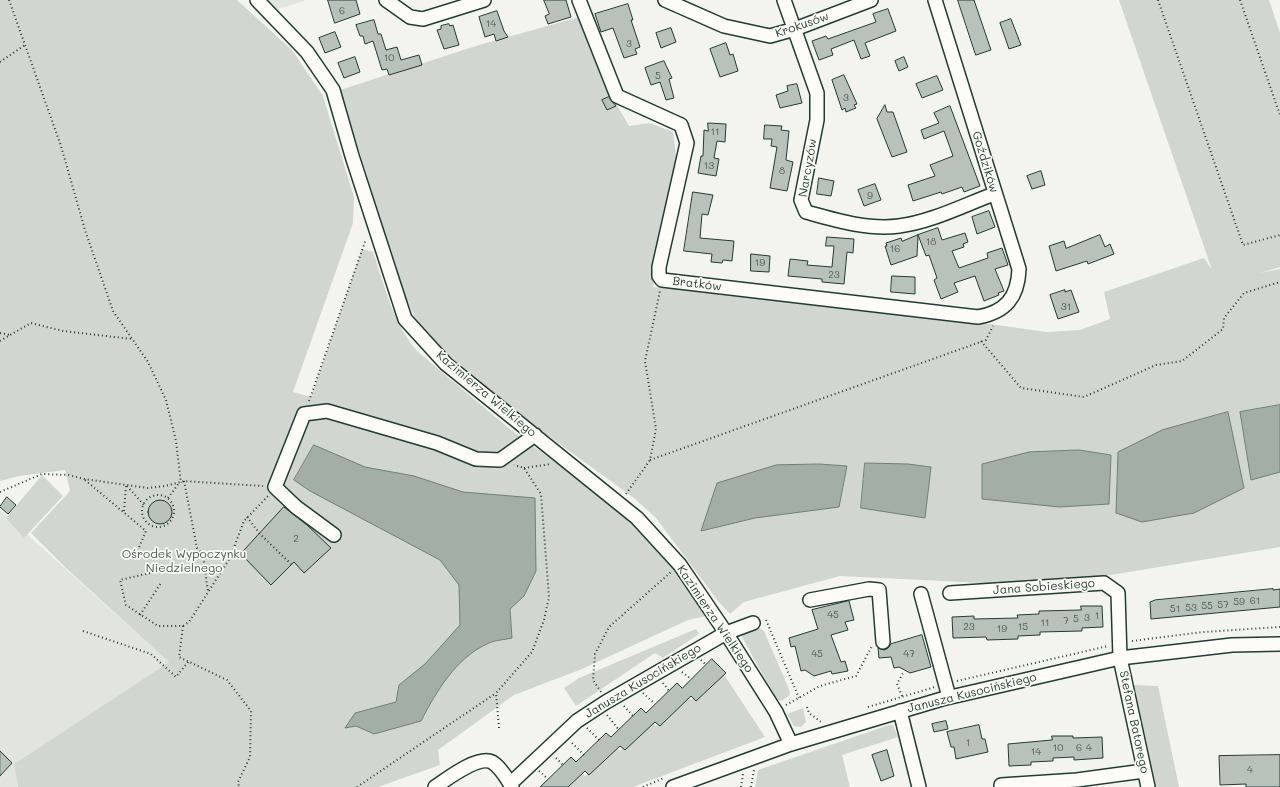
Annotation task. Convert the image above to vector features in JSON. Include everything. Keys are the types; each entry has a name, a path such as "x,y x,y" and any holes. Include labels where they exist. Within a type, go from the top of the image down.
{"street":[{"name":"Kazimierza Wielkiego","path":"257,0 307,52 333,90 352,156 374,219 405,319 446,364 637,518 680,565 726,632 776,712 791,744"},
{"path":"386,0 410,17 423,19 484,0"},
{"name":"Bratków","path":"579,0 617,96 681,125 687,143 659,267 659,276 662,280 993,318"},
{"name":"Krokusów","path":"665,0 724,26 770,36 795,29 871,0"},
{"path":"784,0 795,29"},
{"name":"Goździków","path":"935,0 994,194 1019,269 1015,294 1006,306 993,318"},
{"name":"Narcyzów","path":"795,29 818,93 817,120 801,200 806,212 848,222 868,225 898,226 922,221 994,194"},
{"path":"334,535 296,507 275,487 304,414 327,411 430,440 476,458 500,460 535,435"},
{"name":"Jana Sobieskiego","path":"950,594 1104,583 1118,593 1120,658"},
{"path":"810,600 869,589 879,590 878,644"},
{"path":"921,594 949,697"},
{"name":"Janusza Kusocińskiego","path":"435,787 468,766 487,760 494,763 511,785 581,723 605,707 726,632 759,621"},
{"name":"Janusza Kusocińskiego","path":"673,787 791,744 949,697 1120,658 1232,645 1280,644"},
{"name":"Stefana Batorego","path":"1120,658 1148,787"},
{"path":"900,711 919,787"},
{"path":"1001,785 1078,783 1144,771"}],"path":[{"path":"9,0 61,146 85,230 113,311 148,362 166,400 176,441 180,482 168,498"},
{"path":"1158,0 1243,245 1280,235"},
{"path":"1240,0 1280,115"},
{"path":"0,62 25,45"},
{"path":"304,414 374,219"},
{"path":"619,503 650,460 656,429 645,361 662,280"},
{"path":"981,341 1021,388 1084,397 1156,365 1182,360 1223,329 1224,318 1244,293 1280,282"},
{"path":"650,460 986,340 993,318"},
{"path":"0,341 31,323 63,330 132,339"},
{"path":"0,333 10,335"},
{"path":"500,460 524,468 567,461"},
{"path":"357,787 496,693 532,652 544,620 549,597 541,494 524,468"},
{"path":"0,492 42,474 69,475 126,486 148,488 165,486 184,481 275,487"},
{"path":"84,479 146,530 138,550"},
{"path":"184,481 198,548 203,555 209,594"},
{"path":"126,486 144,505"},
{"path":"124,511 126,486"},
{"path":"150,573 120,580 126,605 158,626 183,626 189,622 205,597 209,594 230,558 244,521 275,487"},
{"path":"164,496 173,504 174,516 166,526 153,527 143,518 144,505 150,497 164,496"},
{"path":"248,517 260,534 291,564"},
{"path":"619,730 605,707 593,680 595,654 609,627 680,565"},
{"path":"140,615 161,583"},
{"path":"759,621 799,698"},
{"path":"183,626 178,657 227,680 251,711 250,756 238,782 239,787"},
{"path":"83,631 151,654 176,678 188,662"},
{"path":"788,703 820,686 856,676 878,644"},
{"path":"902,696 897,684 903,673"},
{"path":"639,690 655,704"},
{"path":"496,693 499,728"},
{"path":"620,702 633,716"},
{"path":"807,707 809,713 822,723"},
{"path":"581,723 599,740"},
{"path":"569,740 584,754"},
{"path":"553,756 563,765"},
{"path":"751,787 754,768"},
{"path":"539,770 548,780"},
{"path":"741,787 743,772"}],"shaded area":[{"path":"264,0 304,0 304,1 275,10"},
{"path":"1280,405 1280,472 1251,480 1240,412"},
{"path":"1228,412 1244,488 1194,513 1142,522 1116,513 1118,452 1162,430"},
{"path":"314,445 365,467 414,476 463,492 535,498 536,571 524,596 510,609 512,638 490,643 476,650 456,667 440,688 421,721 374,734 356,726 345,728 355,713 396,702 399,685 425,664 460,625 459,585 440,560 310,491 294,480"},
{"path":"1079,450 1111,455 1109,504 1059,507 982,499 982,464 1029,452"},
{"path":"865,463 908,464 931,467 925,518 861,508"},
{"path":"819,464 847,466 839,507 755,518 701,531 717,483 776,465"},
{"path":"0,510 169,662 14,764 18,787 0,787"}],"green space":[{"name":"Ośrodek Wypoczynku Niedzielnego","path":"0,0 237,0 292,50 323,96 354,197 353,223 293,392 311,397 362,249 373,252 396,317 409,341 418,352 511,430 623,511 669,562 706,616 688,620 582,669 514,695 438,750 440,765 378,787 18,787 14,764 169,662 67,569 31,533 70,491 65,470 19,476 0,481"},
{"path":"1119,0 1269,0 1280,33 1280,267 1260,273 1280,269 1280,547 1044,586 840,576 744,602 730,614 718,601 656,518 634,498 521,416 430,340 422,330 410,308 401,283 340,90 479,45 583,16 611,95 629,126 650,123 673,132 677,163 653,287 906,312 1046,332 1080,330 1110,319 1104,292 1204,258 1212,270"},
{"path":"42,475 63,496 24,538 6,518"},
{"path":"758,627 764,631 789,689 790,695 781,701 776,699 741,635"},
{"path":"696,629 699,634 663,658 655,653 576,706 564,688 579,678"},
{"path":"721,670 765,737 633,787 564,787 580,772 585,776 616,747 620,751 652,722 656,726 687,697 691,700"},
{"path":"1134,685 1158,686 1179,787 1156,787"},
{"path":"803,708 806,722 801,727 794,726 787,714"},
{"path":"889,725 893,725 898,737 842,755 850,787 755,787 758,770"}],"building":[{"path":"328,0 356,0 360,14 335,23"},
{"path":"544,0 566,0 571,17 548,24 545,16 549,14"},
{"path":"958,0 974,0 991,50 976,55"},
{"path":"628,4 633,20 631,20 640,47 635,49 637,54 624,58 613,28 601,32 595,14"},
{"path":"888,9 896,31 865,43 870,56 861,59 854,40 831,49 833,55 819,60 812,41 826,36 828,39 876,22 873,14"},
{"path":"497,11 504,31 508,37 496,41 494,34 485,37 479,17"},
{"path":"1011,19 1021,45 1009,49 1000,23"},
{"path":"374,20 378,34 381,34 386,50 397,47 401,60 419,55 422,65 389,75 387,69 382,70 373,41 365,44 363,36 360,36 356,25"},
{"path":"449,24 450,26 453,25 459,45 444,49 437,30 441,29 441,26"},
{"path":"671,28 676,42 661,48 656,33"},
{"path":"335,32 341,47 325,53 319,38"},
{"path":"726,43 730,55 733,54 738,71 720,77 710,49"},
{"path":"355,57 360,72 344,78 338,63"},
{"path":"904,57 908,67 899,71 895,61"},
{"path":"664,61 672,78 669,79 674,98 666,100 660,82 651,85 645,68"},
{"path":"844,75 857,104 854,105 856,108 846,112 845,108 842,110 832,80"},
{"path":"937,76 943,90 922,98 916,84"},
{"path":"797,84 802,103 780,108 776,95 788,91 787,86"},
{"path":"609,97 616,106 607,110 602,100"},
{"path":"885,105 887,112 893,112 907,152 892,157 877,119"},
{"path":"950,106 980,186 964,192 962,187 942,194 941,192 913,201 908,185 935,176 930,165 953,156 944,131 924,139 921,130 939,123 934,113"},
{"path":"708,123 726,124 725,142 717,141 714,158 719,159 716,176 698,173 701,156 703,156 704,130 708,131"},
{"path":"765,125 782,126 781,130 789,131 786,160 793,162 787,191 770,188 777,147 771,146 772,139 764,139"},
{"path":"1041,171 1045,185 1032,189 1027,176"},
{"path":"819,178 834,181 831,196 817,194"},
{"path":"875,184 881,200 864,206 858,190"},
{"path":"693,192 713,195 708,215 702,214 700,238 734,241 732,261 723,260 722,263 711,262 712,254 684,251"},
{"path":"989,211 995,227 977,234 972,217"},
{"path":"938,228 942,240 965,233 968,242 963,244 964,247 952,251 959,268 988,258 987,253 1002,248 1008,265 995,269 1004,291 998,293 999,295 984,301 975,276 954,283 958,292 941,299 934,280 937,278 929,255 926,256 918,235"},
{"path":"918,235 917,256 891,265 885,246 887,246 886,243 901,238 902,241"},
{"path":"1100,235 1105,247 1110,244 1114,254 1088,264 1087,261 1056,271 1049,246 1064,241 1066,248"},
{"path":"827,237 854,239 853,253 847,252 844,284 822,282 822,279 788,276 790,259 808,261 807,265 832,267 834,246 826,246"},
{"path":"751,254 770,256 769,272 751,271"},
{"path":"892,276 915,277 915,294 891,292"},
{"path":"1065,290 1065,292 1071,290 1079,312 1058,319 1050,295"},
{"path":"7,497 16,505 8,514 0,507"},
{"path":"160,500 169,503 172,512 169,521 160,524 151,521 148,512 151,503"},
{"path":"284,507 307,525 331,548 304,573 294,562 271,585 241,554"},
{"path":"1280,589 1280,607 1151,619 1150,602 1155,600"},
{"path":"849,601 854,620 845,622 848,630 831,635 841,662 845,661 848,671 832,674 831,671 814,676 805,670 801,671 795,646 791,647 789,638 818,629 812,610"},
{"path":"1081,606 1102,606 1103,627 1082,628 1082,631 1040,632 1040,635 1018,636 1018,639 987,640 986,637 953,638 952,617 974,616 974,619 1018,618 1017,615 1039,614 1039,611 1081,610"},
{"path":"922,635 931,667 910,673 899,667 894,668 891,657 879,658 878,648 884,650 891,644"},
{"path":"712,659 726,673 696,701 691,696 660,726 655,722 625,750 620,746 589,775 585,771 568,787 540,787 571,757 576,762 606,733 611,737 641,708 646,713 677,683 682,688"},
{"path":"946,721 948,729 934,732 932,724"},
{"path":"979,725 982,739 985,739 988,752 956,759 954,747 951,747 947,732"},
{"path":"1052,736 1073,736 1073,738 1102,737 1103,758 1074,760 1074,757 1053,758 1053,761 1031,762 1031,765 1009,766 1008,744 1052,740"},
{"path":"887,750 894,776 881,781 872,755"},
{"path":"0,751 12,763 0,776"},
{"path":"1280,755 1280,787 1246,787 1246,784 1220,785 1219,756"}]}
